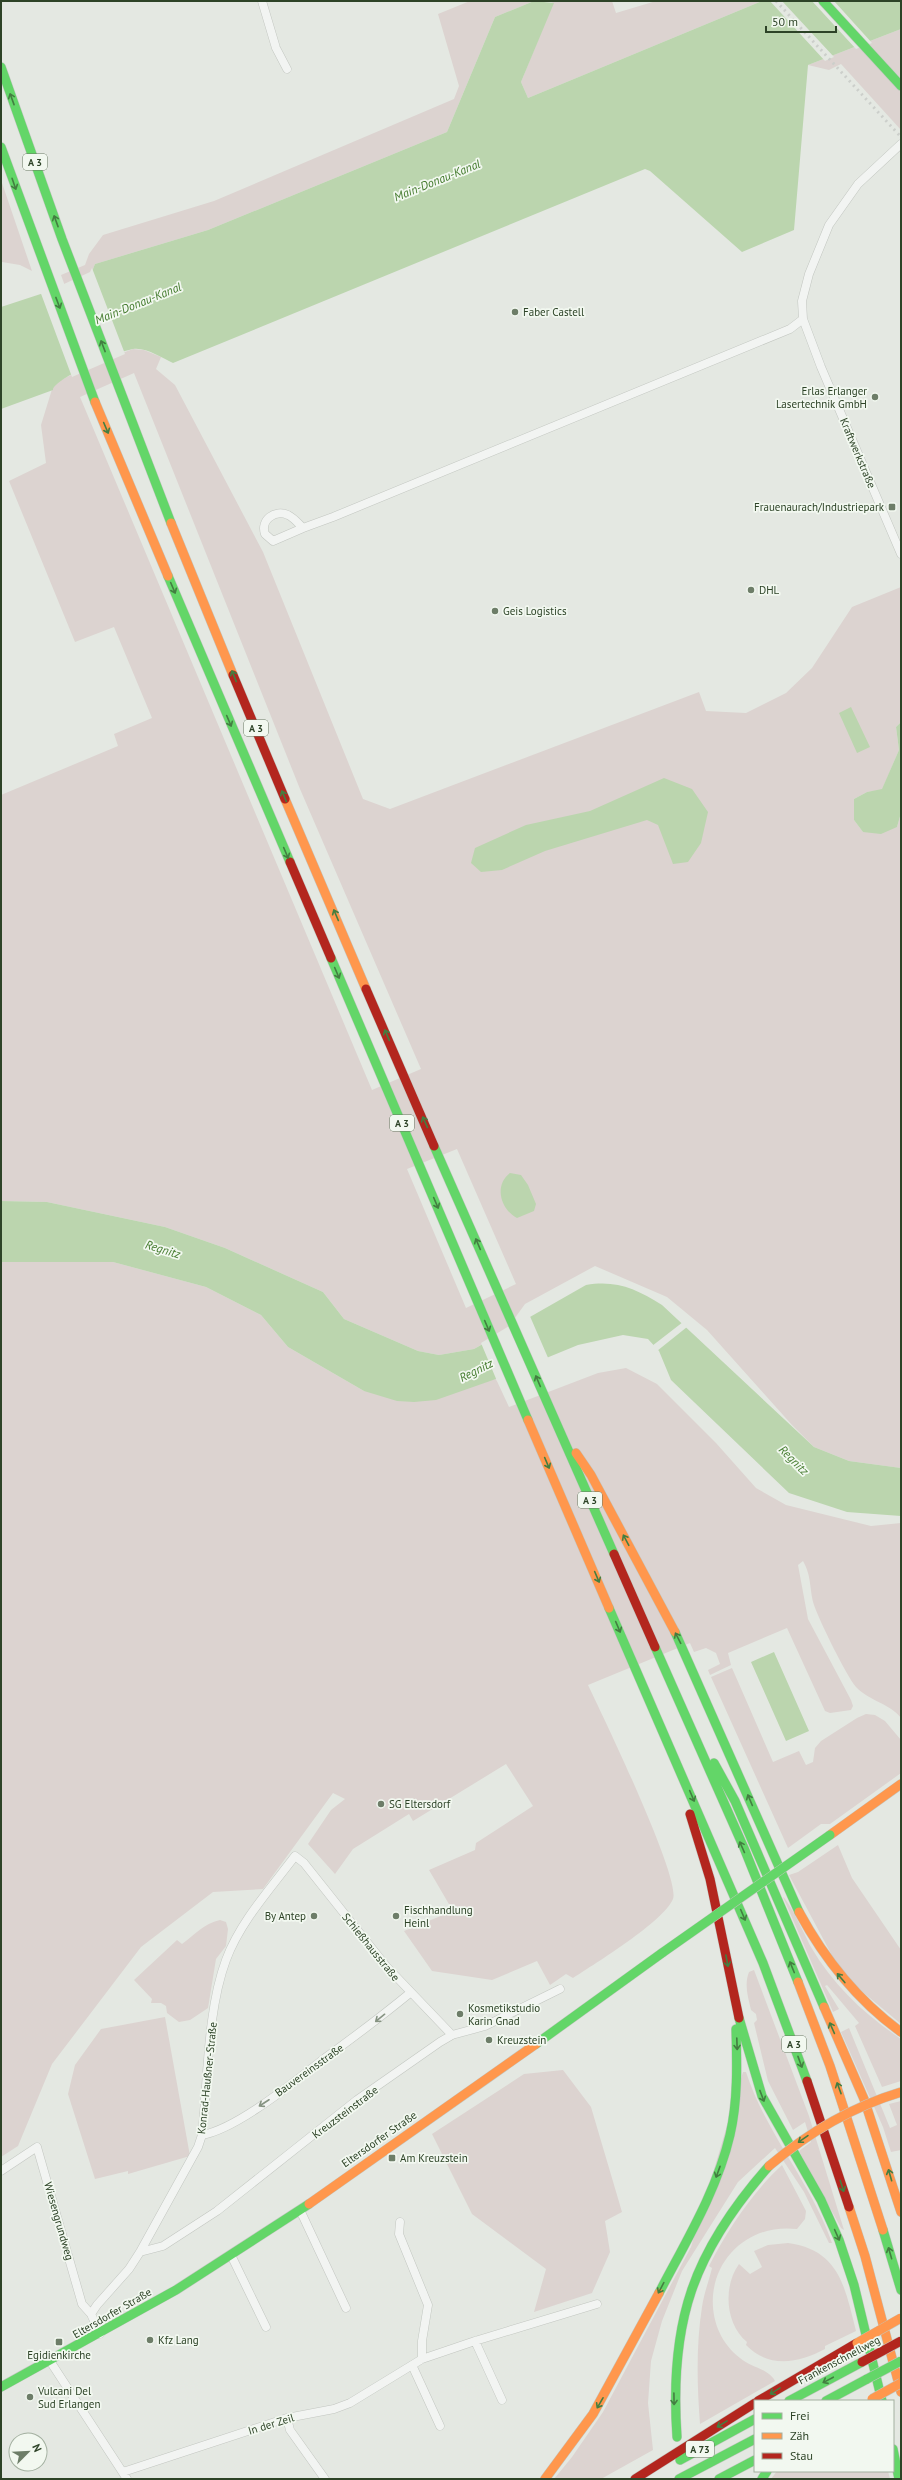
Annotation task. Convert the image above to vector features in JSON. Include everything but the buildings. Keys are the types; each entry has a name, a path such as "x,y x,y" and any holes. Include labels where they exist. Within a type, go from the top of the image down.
{"main road":[{"path":"823,1 901,86"},
{"name":"A 3","path":"1,66 69,258 117,382 271,765 553,1418 629,1580 674,1683 815,2023 846,2110 901,2290"},
{"name":"A 3","path":"1,147 91,392 472,1290 763,1963 817,2107 865,2256 901,2392"},
{"path":"553,1418 591,1475 695,1673 796,1906 814,1939 830,1964 850,1988 871,2009 901,2032"},
{"path":"578,1456 629,1580"},
{"path":"674,1683 735,1801 864,2099 886,2161 901,2212"},
{"path":"654,1709 711,1880 730,1977 755,2077 764,2103 814,2187 842,2245 861,2312 882,2400"},
{"name":"Eltersdorfer Straße","path":"1,2387 100,2334 231,2256 300,2210 901,1784"},
{"path":"545,2479 580,2435 608,2389 702,2210 719,2170 726,2148 736,2084 737,2046 730,1977"},
{"path":"677,2437 674,2410 675,2356 682,2316 694,2278 718,2229 733,2207 769,2166 801,2140 836,2118 874,2101 901,2092"},
{"path":"760,2400 901,2318"},
{"name":"Frankenschnellweg","path":"791,2400 901,2341"},
{"path":"828,2400 901,2361"},
{"path":"870,2400 901,2383"},
{"path":"635,2479 754,2404"},
{"name":"A 73","path":"644,2479 754,2420"},
{"name":"A 73","path":"679,2479 754,2440"},
{"path":"894,2454 899,2479"},
{"path":"719,2479 754,2461"}],"street":[{"path":"262,1 276,48 287,69"},
{"name":"Kraftwerkstraße","path":"901,144 858,184 829,225 804,290 803,319 821,367 901,554"},
{"path":"303,528 287,515 282,513 269,518 264,527 265,534 273,541 772,337 790,329 803,319"},
{"path":"892,534 901,539"},
{"name":"Schießhausstraße","path":"295,1856 304,1863 360,1935 410,1994 452,2035"},
{"name":"Konrad-Haußner-Straße","path":"91,2314 96,2305 129,2269 140,2252 198,2147 202,2135 215,2005 226,1960 239,1934 295,1856"},
{"name":"Kreuzsteinstraße","path":"140,2252 163,2246 217,2211 357,2100 452,2035 485,2026 560,1989"},
{"name":"Bauvereinsstraße","path":"202,2135 215,2133 263,2104 370,2026 410,1994"},
{"name":"Wiesengrundweg","path":"1,2171 37,2147 82,2304 91,2314 100,2334"},
{"path":"300,2210 346,2308"},
{"path":"400,2222 399,2234 428,2305 422,2341 422,2359"},
{"path":"231,2256 266,2326"},
{"name":"In der Zeil","path":"125,2476 287,2418 334,2409 350,2403 422,2359 475,2341 597,2304"},
{"path":"475,2341 502,2400"},
{"path":"50,2361 125,2476"},
{"path":"412,2365 440,2426"},
{"path":"287,2418 294,2436 325,2479"}],"shaded area":[{"path":"470,1 534,1 495,17 447,132 208,230 95,264 91,274 65,286 61,275 85,265 89,254 103,235 214,201 454,99 459,86 438,14"},
{"path":"549,1 612,1 616,13 656,1 762,1 528,98 521,82 553,3"},
{"path":"901,29 901,130 841,64 829,70 808,65"},
{"path":"1,180 32,271 20,265 2,262"},
{"path":"133,349 144,350 161,357 156,369 175,385 263,552 363,799 390,809 699,692 706,711 746,713 786,693 812,668 852,607 901,587 901,722 896,727 899,750 882,790 867,792 854,799 854,820 863,832 897,827 901,813 901,1468 849,1461 814,1447 792,1425 707,1330 667,1297 595,1266 525,1304 507,1329 474,1349 439,1355 418,1351 344,1319 323,1292 225,1248 165,1227 47,1202 1,1201 1,795 118,746 114,734 152,718 114,627 75,642 9,481 46,463 41,425 53,386 57,382 93,364","holes":["134,373 300,789 421,1069 372,1090 80,397","457,1149 516,1284 466,1308 407,1169"]},
{"path":"1,1262 113,1262 206,1287 261,1315 288,1347 364,1391 496,1379 509,1407 598,1373 626,1368 657,1384 716,1443 756,1488 786,1505 871,1526 901,1523 901,1718 892,1709 861,1692 852,1681 833,1647 814,1605 808,1572 803,1561 798,1565 808,1619 851,1700 853,1706 851,1710 830,1713 825,1711 787,1628 728,1653 731,1665 710,1675 708,1670 720,1664 716,1653 706,1648 694,1652 690,1643 588,1685 639,1795 665,1861 672,1885 673,1899 667,1908 628,1942 573,1978 566,1974 550,1985 537,1961 492,1980 432,1971 404,1931 453,1911 429,1870 475,1850 476,1843 533,1806 506,1764 413,1821 409,1814 353,1849 335,1874 308,1844 331,1810 345,1799 333,1793 263,1889 213,1892 141,1947 52,2064 18,2146 1,2157"},
{"path":"732,1668 773,1762 799,1751 806,1765 813,1762 815,1748 821,1741 857,1718 866,1714 875,1715 885,1721 901,1740 901,1773 830,1824 821,1824 788,1848 711,1677"},
{"path":"838,1845 852,1878 901,1950 901,2024 858,1988 835,1961 789,1875 798,1872"},
{"path":"783,1897 793,1912 811,1947 829,1974 851,1998 875,2020 901,2039 901,2081 882,2087 855,2026 859,2023 827,1985 825,1986 839,2009 833,2012"},
{"path":"220,1920 226,1922 228,1929 226,1946 216,1959 208,2008 190,2020 179,2022 167,2013 166,2006 161,2003 151,2003 152,1999 134,1980 177,1940 182,1944 204,1927"},
{"path":"754,1970 809,2116 844,2230 841,2228 799,2151 811,2142 805,2122 793,2130 768,2081 754,2023 757,2020 756,2014 751,2010 747,1991 749,1972"},
{"path":"165,2017 190,2156 128,2174 128,2171 95,2179 68,2094 75,2065 101,2029"},
{"path":"849,2028 890,2128 897,2125 889,2104 901,2101 901,2150 891,2152 883,2127 841,2032"},
{"path":"563,2070 591,2107 622,2212 605,2221 610,2252 592,2293 534,2312 546,2269 472,2214 432,2134 524,2074"},
{"path":"743,2072 746,2072 755,2095 776,2137 813,2199 832,2243 829,2243 804,2192 775,2148 738,2182 682,2271 662,2321 651,2361 648,2403 653,2450 601,2479 554,2479 572,2457 603,2412 691,2247"},
{"path":"782,2165 806,2211 805,2219 797,2229 788,2228 770,2230 753,2236 738,2246 722,2265 716,2279 713,2293 713,2307 716,2322 721,2335 729,2348 744,2361 764,2371 775,2381 700,2424 698,2350 703,2302 712,2268 709,2266 741,2212 761,2187"},
{"path":"788,2243 805,2247 819,2254 829,2263 843,2286 856,2331 825,2346 825,2349 805,2358 774,2361 755,2353 746,2345 747,2342 734,2325 729,2304 730,2283 739,2264 750,2274 762,2267 754,2251 768,2245"},
{"path":"776,2472 888,2472 890,2479 771,2479"}],"water":[{"name":"Main-Donau-Kanal","path":"534,1 554,3 521,82 528,98 762,1 901,1 901,29 808,65 794,230 742,252 650,171 645,169 173,363 154,353 133,349 102,360 75,372 56,385 53,390 1,409 1,307 65,286 91,274 95,264 208,230 447,132 495,17"},
{"path":"851,707 870,747 857,753 839,713"},
{"path":"901,722 901,813 897,827 881,834 863,832 854,820 854,799 867,792 882,789 899,750 896,727"},
{"path":"664,778 692,789 708,812 701,843 688,862 673,864 658,825 647,820 545,851 502,870 481,872 471,863 475,848 526,825 590,811"},
{"path":"510,1173 521,1175 528,1185 536,1204 534,1211 517,1218 506,1209 501,1197 502,1184"},
{"name":"Regnitz","path":"1,1201 47,1202 165,1227 225,1248 323,1292 344,1319 418,1351 439,1355 474,1349 586,1285 617,1285 635,1290 662,1305 814,1447 849,1461 901,1468 901,1516 847,1512 789,1493 671,1380 659,1351 648,1339 623,1335 578,1345 493,1380 436,1400 414,1402 397,1401 364,1391 288,1347 261,1315 206,1287 113,1262 1,1262"},
{"path":"774,1652 809,1731 786,1741 751,1662"}],"pier":[{"path":"770,1 782,1 834,57 825,61"},
{"path":"812,1 834,1 872,43 856,49"},
{"path":"92,268 125,354 72,377 40,291 64,284 90,272"},
{"path":"529,1314 549,1360 497,1381 481,1343"},
{"path":"683,1322 687,1327 657,1351 652,1346"}],"railway":[{"path":"776,1 901,137"}],"traffic: fast":[{"path":"823,1 901,86"},
{"path":"1,67 62,239 171,523"},
{"path":"1,147 95,402"},
{"path":"168,576 290,862"},
{"path":"331,958 528,1420"},
{"path":"434,1146 614,1554"},
{"path":"609,1608 763,1963 807,2081"},
{"path":"675,1632 799,1912"},
{"path":"655,1647 744,1848 798,1982"},
{"path":"714,1763 735,1801 824,2007"},
{"path":"662,1953 830,1835"},
{"path":"536,2044 662,1953"},
{"path":"739,2018 762,2096 821,2200 839,2240 854,2285 882,2400"},
{"path":"659,2293 709,2196 724,2156 733,2122 736,2096 736,2029"},
{"path":"677,2437 677,2358 683,2323 692,2291 704,2259 721,2228 769,2166"},
{"path":"1,2387 176,2290 309,2204"},
{"path":"883,2230 901,2290"},
{"path":"867,2379 901,2361"},
{"path":"791,2400 862,2362"},
{"path":"828,2400 867,2379"},
{"path":"680,2460 754,2420"},
{"path":"679,2479 754,2440"},
{"path":"894,2454 899,2479"},
{"path":"719,2479 754,2461"},
{"path":"762,2479 766,2472"}],"traffic: slow":[{"path":"95,402 168,576"},
{"path":"171,523 233,675"},
{"path":"285,799 366,989"},
{"path":"528,1420 609,1608"},
{"path":"576,1453 591,1475 675,1632"},
{"path":"830,1835 901,1784"},
{"path":"799,1912 809,1930 843,1978 856,1993 885,2020 901,2032"},
{"path":"798,1982 830,2066 883,2230"},
{"path":"824,2007 864,2099 901,2212"},
{"path":"309,2204 536,2044"},
{"path":"769,2166 799,2142 831,2122 865,2105 901,2092"},
{"path":"849,2207 865,2256 901,2392"},
{"path":"545,2479 593,2414 659,2293"},
{"path":"857,2343 901,2318"},
{"path":"872,2399 901,2383"}],"traffic: jam":[{"path":"233,675 285,799"},
{"path":"290,862 331,958"},
{"path":"366,989 434,1146"},
{"path":"614,1554 655,1647"},
{"path":"690,1814 710,1879 739,2018"},
{"path":"807,2081 849,2207"},
{"path":"862,2362 901,2341"},
{"path":"760,2400 857,2343"},
{"path":"635,2479 754,2404"}],"place":[{"name":"Faber Castell","path":"515,312"},
{"name":"Erlas Erlanger Lasertechnik GmbH","path":"875,397"},
{"name":"Frauenaurach/Industriepark","path":"892,507"},
{"name":"DHL","path":"751,590"},
{"name":"Geis Logistics","path":"495,611"},
{"name":"SG Eltersdorf","path":"381,1804"},
{"name":"By Antep","path":"314,1916"},
{"name":"Fischhandlung Heinl","path":"396,1916"},
{"name":"Kosmetikstudio Karin Gnad","path":"460,2014"},
{"name":"Kreuzstein","path":"489,2040"},
{"name":"Am Kreuzstein","path":"392,2158"},
{"name":"Kfz Lang","path":"150,2340"},
{"name":"Egidienkirche","path":"59,2342"},
{"name":"Vulcani Del Sud Erlangen","path":"30,2397"}]}
